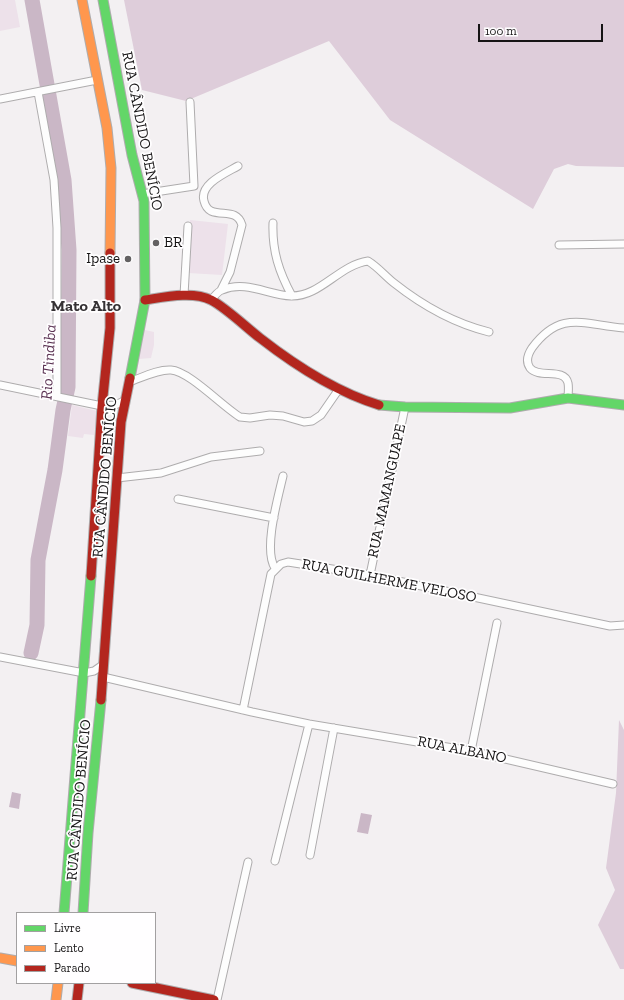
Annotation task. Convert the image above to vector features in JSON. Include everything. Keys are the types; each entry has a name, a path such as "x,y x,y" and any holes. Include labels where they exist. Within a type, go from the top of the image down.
{"main road":[{"name":"RUA CÂNDIDO BENÍCIO","path":"64,912 84,673 102,406 110,328 111,168 106,128 82,0"},
{"name":"RUA CÂNDIDO BENÍCIO","path":"84,912 88,833 103,677 121,422 145,300 144,213 142,194 132,155 103,0"},
{"path":"145,300 184,295 211,300 264,341 306,370 354,397 381,405 405,407 510,408 568,398 586,399 624,405"},
{"path":"0,958 16,961"},
{"path":"56,1000 58,984"},
{"path":"77,1000 79,984"},
{"path":"137,984 216,1000"}],"street":[{"path":"0,99 97,80"},
{"path":"41,91 54,180 57,228 60,396"},
{"path":"142,194 194,186 190,102"},
{"path":"211,300 221,290 230,272 242,225 240,219 236,215 211,211 207,208 203,196 206,188 210,184 238,166"},
{"path":"273,223 272,242 277,263 292,296"},
{"path":"184,295 188,226"},
{"path":"559,245 624,244"},
{"path":"221,290 244,287 292,296 309,292 344,269 358,262 368,261 406,292 435,311 468,327 489,332"},
{"path":"568,398 568,382 561,375 536,372 531,369 527,361 529,353 540,338 568,322 579,321 624,328"},
{"path":"129,382 164,371 176,371 240,417 283,416 304,422 312,421 321,415 338,389"},
{"path":"0,385 72,398 102,406 112,405 124,401"},
{"name":"RUA MAMANGUAPE","path":"370,575 405,407"},
{"path":"116,478 161,473 211,457 260,452"},
{"path":"244,710 271,574 275,568 270,558 274,518 283,476"},
{"path":"178,499 274,518"},
{"name":"RUA GUILHERME VELOSO","path":"275,568 288,562 370,575 610,626 624,625"},
{"path":"471,751 497,623"},
{"path":"0,657 84,673 94,672 104,664"},
{"name":"RUA ALBANO","path":"103,677 309,724 471,751 613,784"},
{"path":"275,861 309,724"},
{"path":"310,855 334,728"},
{"path":"216,1000 248,862"}],"shaded area":[{"path":"0,0 15,0 20,27 0,31"},
{"path":"124,0 624,0 624,167 576,166 568,164 554,169 533,209 390,120 329,41 186,101 142,90"},
{"path":"190,220 228,224 222,275 188,273"},
{"path":"145,330 154,332 154,345 151,358 139,359"},
{"path":"72,405 97,411 94,435 84,434 83,438 68,436"},
{"path":"619,720 624,730 624,969 620,969 598,925 615,890 606,868 616,793"},
{"path":"12,792 21,794 19,809 9,807"},
{"path":"361,813 372,815 368,834 357,832"}],"waterway":[{"name":"Rio Tindiba","path":"31,653 37,625 38,560 55,470 63,410 68,387 69,250 64,180 32,0"}],"traffic: fast":[{"path":"103,0 132,155 144,201 145,300 130,378"},
{"path":"379,405 405,407 510,408 568,398 624,405"},
{"path":"64,912 91,576"},
{"path":"83,912 88,833 101,700"}],"traffic: slow":[{"path":"82,0 107,128 111,168 110,253"},
{"path":"0,958 16,961"},
{"path":"56,1000 58,984"}],"traffic: jam":[{"path":"91,576 102,406 110,328 110,253"},
{"path":"145,300 187,295 204,297 211,300 302,368 347,393 379,405"},
{"path":"101,700 121,422 130,378"},
{"path":"77,1000 79,984"},
{"path":"137,984 214,1000"}],"place":[{"name":"BR","path":"156,243"},
{"name":"Ipase","path":"128,259"}],"district":[{"name":"Mato Alto","path":"86,306"}]}
